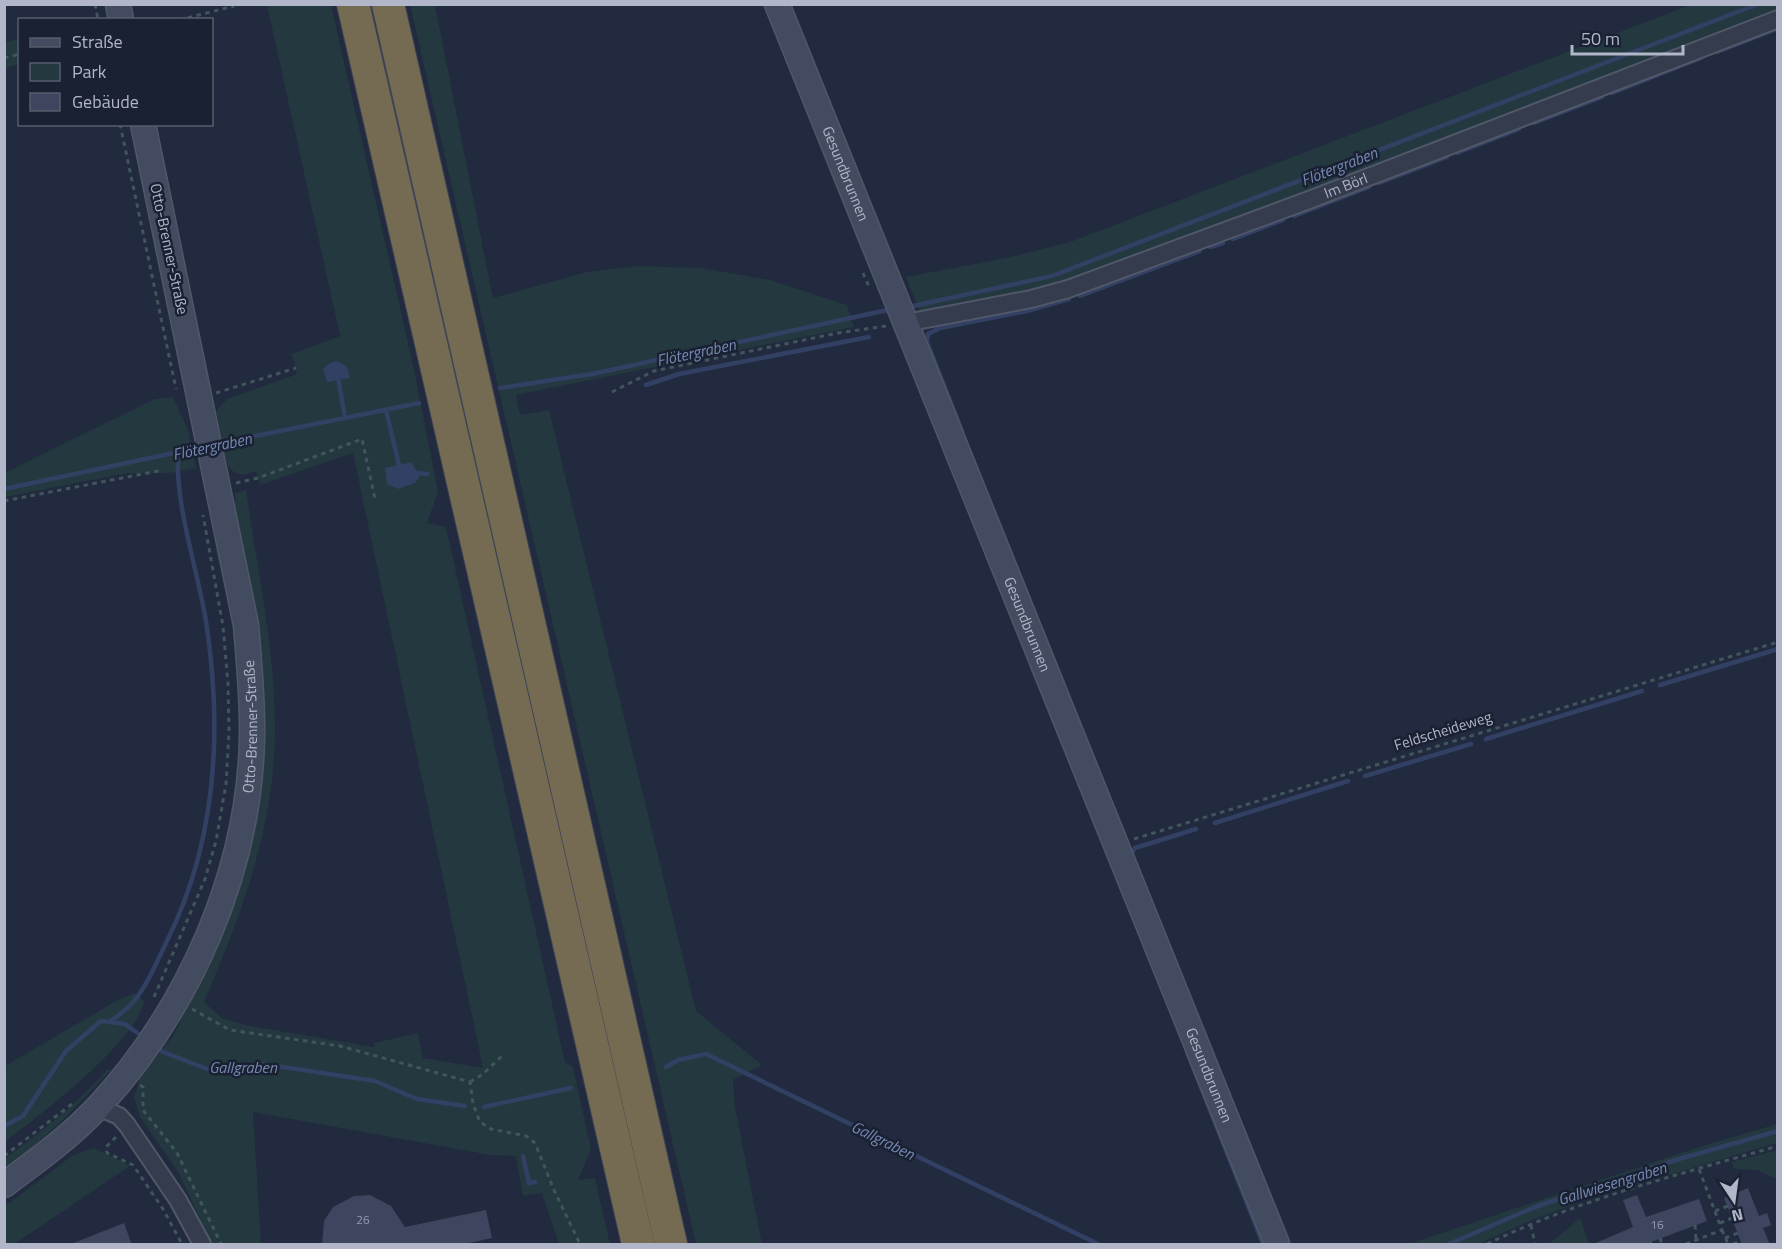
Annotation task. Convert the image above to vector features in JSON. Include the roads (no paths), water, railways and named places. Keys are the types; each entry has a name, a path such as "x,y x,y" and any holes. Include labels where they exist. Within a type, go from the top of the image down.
{"highway":[{"path":"353,4 638,1245"},
{"path":"388,4 671,1245"}],"street":[{"name":"Gesundbrunnen","path":"777,4 1277,1245"},
{"name":"Im Börl","path":"906,323 1031,299 1068,289 1309,200 1778,19"},
{"name":"Otto-Brenner-Straße","path":"4,1185 52,1149 87,1103 141,1052 176,999 201,951 225,893 247,799 252,741 252,694 246,625 207,426 189,395 143,126"},
{"path":"87,1103 156,1166 202,1245"}],"water":[{"path":"337,361 347,367 350,378 327,382 323,369"},
{"path":"411,462 420,476 415,483 398,489 387,484 385,468"}],"waterway":[{"name":"Flötergraben","path":"913,306 1052,276 1758,4"},
{"path":"1717,52 1774,30"},
{"path":"1612,93 1701,58"},
{"path":"1534,123 1602,97"},
{"path":"1457,153 1519,129"},
{"path":"1379,183 1447,157"},
{"path":"1294,216 1369,187"},
{"path":"1233,239 1283,220"},
{"path":"1210,247 1223,243"},
{"path":"1080,296 1200,251"},
{"path":"962,431 927,342 928,334 940,328 1027,311 1069,299"},
{"name":"Flötergraben","path":"500,388 592,374 892,309"},
{"path":"646,385 679,374 869,337"},
{"path":"338,377 345,418"},
{"name":"Flötergraben","path":"216,444 419,403"},
{"path":"386,410 399,465 403,467"},
{"name":"Flötergraben","path":"4,489 202,447"},
{"path":"110,1022 132,1004 143,988 182,907 205,828 211,787 214,746 211,663 206,621 183,515 178,452"},
{"path":"416,473 427,474"},
{"path":"1660,685 1778,649"},
{"path":"1486,739 1642,691"},
{"path":"1365,776 1471,744"},
{"path":"1215,823 1348,781"},
{"path":"1131,854 1135,848 1196,829"},
{"name":"Gallgraben","path":"4,1126 23,1116 66,1051 101,1021 125,1024 143,1037"},
{"name":"Gallgraben","path":"155,1046 163,1052 210,1070 263,1064 375,1081 417,1099 465,1106"},
{"path":"1187,1052 1263,1244"},
{"name":"Gallgraben","path":"666,1067 678,1060 706,1054 1098,1244"},
{"name":"Gallgraben","path":"484,1107 571,1088"},
{"name":"Gallwiesengraben","path":"1449,1244 1535,1207 1679,1159 1778,1131"},
{"path":"523,1156 529,1183 535,1182"}]}
